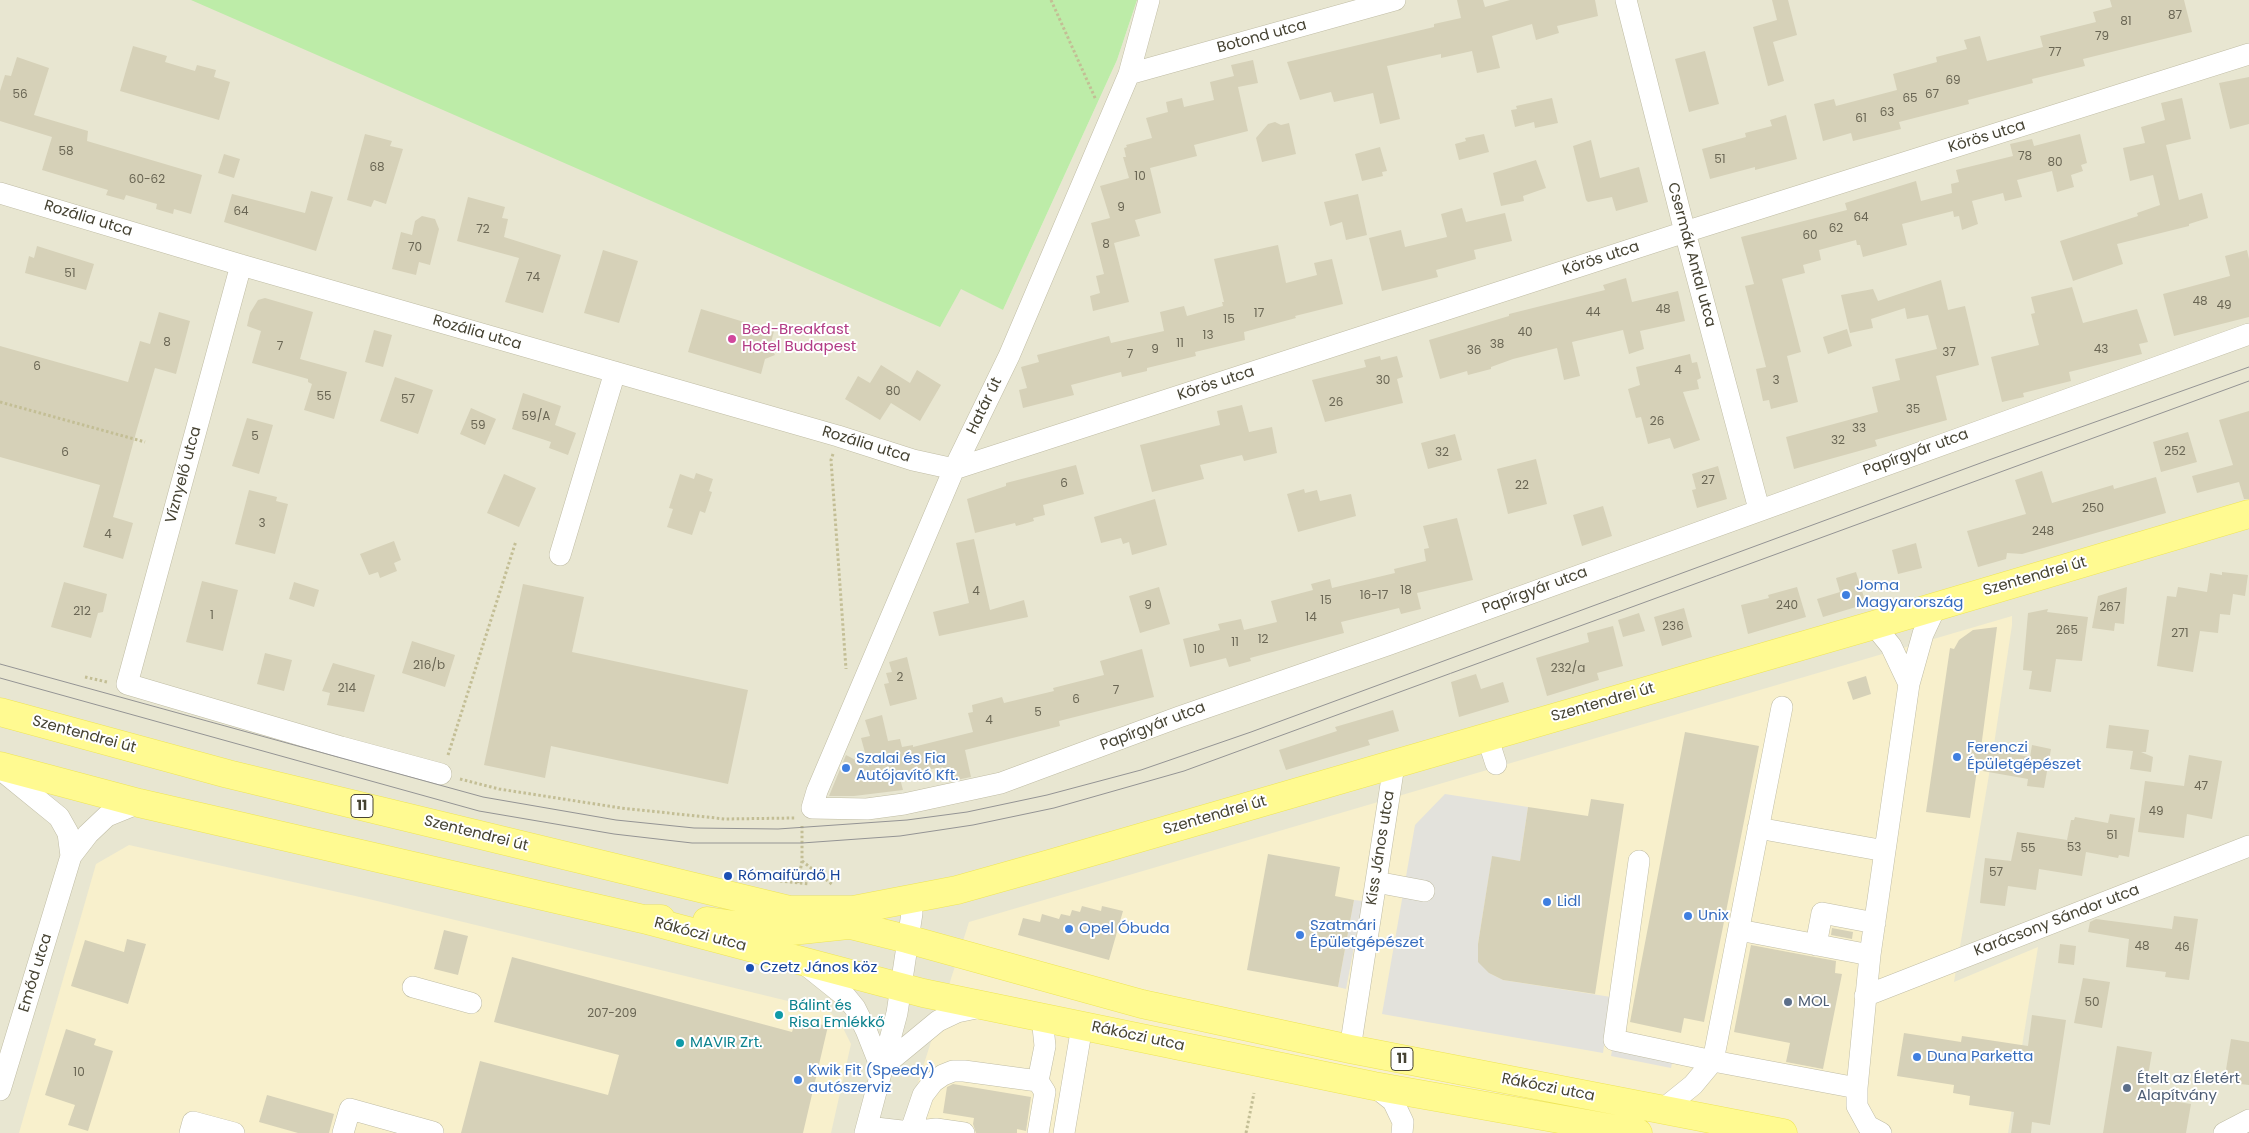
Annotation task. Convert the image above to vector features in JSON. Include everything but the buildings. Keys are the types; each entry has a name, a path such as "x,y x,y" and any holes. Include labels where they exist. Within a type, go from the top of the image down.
{"main road":[{"name":"Szentendrei út","path":"0,712 228,774 790,910 853,910 957,890 1394,765 1487,736 1874,625 2249,514"},
{"name":"Szentendrei út","path":"0,767 139,803 643,919 703,920 782,932 847,925 912,913 957,890"},
{"name":"Rákóczi utca","path":"790,910 907,939 1142,1004 1350,1049 1783,1133"},
{"name":"Rákóczi utca","path":"643,919 902,988 1374,1086 1638,1133"}],"street":[{"name":"Határ út","path":"812,808 817,791 954,469 1009,356 1129,74 1150,0"},
{"name":"Botond utca","path":"1129,74 1394,0"},
{"name":"Csermák Antal utca","path":"1626,0 1684,232 1759,509"},
{"name":"Körös utca","path":"954,469 1684,232 2249,54"},
{"name":"Rozália utca","path":"0,193 241,265 838,436 913,460 954,469"},
{"name":"Víznyelő utca","path":"241,265 127,684 341,747 441,774"},
{"name":"Papírgyár utca","path":"812,808 868,809 904,804 1001,783 1179,716 1387,645 1759,509 2249,334"},
{"path":"560,555 615,372"},
{"path":"1881,1133 1868,1126 1857,1106 1865,996 1909,684 1924,634 1936,606"},
{"path":"1874,625 1891,646 1909,684"},
{"path":"1662,1110 1693,1085 1713,1061 1782,707"},
{"path":"1487,736 1496,764"},
{"name":"Kiss János utca","path":"1350,1049 1394,765"},
{"name":"Emőd utca","path":"0,767 59,817 68,833 71,856"},
{"name":"Emőd utca","path":"0,1090 71,856 88,834 107,816 139,803"},
{"path":"1758,828 1885,851"},
{"name":"Karácsony Sándor utca","path":"1865,996 2249,846"},
{"path":"1639,861 1614,1040 1857,1088"},
{"path":"1376,882 1424,891"},
{"path":"912,913 907,939 902,988 866,1130 910,1133 936,1129 964,1133"},
{"path":"1816,944 1822,914 1875,923"},
{"path":"1739,930 1870,955"},
{"path":"804,963 846,997 855,1008 881,1068"},
{"path":"412,987 471,1003"},
{"path":"881,1068 938,1021 957,1012 986,1006"},
{"path":"1038,1133 1045,1092 1038,1082 1045,1046 1042,1017"},
{"path":"1064,1133 1082,1026"},
{"path":"910,1133 923,1095 933,1082 953,1071 1038,1082"},
{"path":"1374,1086 1393,1101 1403,1122 1402,1133"},
{"path":"343,1133 350,1109 432,1132"},
{"path":"2224,1133 2249,1120"},
{"path":"190,1133 193,1122 234,1133"}],"path":[{"path":"1051,0 1101,112 1112,114"},
{"path":"0,402 145,442"},
{"path":"838,436 831,460 846,674 860,690"},
{"path":"516,540 441,774 499,789 621,808 725,819 802,817 802,862 798,883"},
{"path":"85,677 102,682"},
{"path":"802,862 837,888 827,887"},
{"path":"772,880 818,886"},
{"path":"1246,1133 1254,1093"}],"shaded area":[{"path":"0,0 211,0 961,288 1003,310 1117,60 1137,0 2249,0 2249,1133 0,1133"},
{"path":"2012,616 1993,751 1954,982 2038,947 2008,1133 902,1133 969,922"},
{"path":"1445,794 1528,807 1520,861 1492,857 1478,944 1489,973 1503,980 1611,997 1603,1053 1382,1014 1415,825"},
{"path":"129,845 373,900 829,1011 841,1024 851,1044 831,1133 19,1133 96,864"},
{"path":"1354,900 1363,901 1346,989 1338,987"},
{"path":"1614,1040 1674,1052 1671,1068 1611,1056"}],"green space":[{"path":"191,0 1137,0 1117,60 1003,310 961,289 940,327"}],"tram line":[{"path":"0,664 483,797 616,820 694,828 778,829 907,820 967,812 1047,795 1141,770 1251,732 1986,461 2249,367"},
{"path":"0,678 479,811 614,834 692,843 802,843 900,836 973,825 1054,808 1184,771 2249,381"}],"place":[{"name":"Bed-Breakfast Hotel Budapest","path":"732,339"},
{"name":"Joma Magyarország","path":"1846,595"},
{"name":"Ferenczi Épületgépészet","path":"1957,757"},
{"name":"Szalai és Fia Autójavító Kft.","path":"846,768"},
{"name":"Rómaifürdő H","path":"728,876"},
{"name":"Lidl","path":"1547,902"},
{"name":"Unix","path":"1688,916"},
{"name":"Opel Óbuda","path":"1069,929"},
{"name":"Szatmári Épületgépészet","path":"1300,935"},
{"name":"Czetz János köz","path":"750,968"},
{"name":"MOL","path":"1788,1002"},
{"name":"Bálint és Risa Emlékkő","path":"779,1015"},
{"name":"MAVIR Zrt.","path":"680,1043"},
{"name":"Duna Parketta","path":"1917,1057"},
{"name":"Kwik Fit (Speedy) autószerviz","path":"798,1080"},
{"name":"Ételt az Életért Alapítvány","path":"2127,1088"}]}
